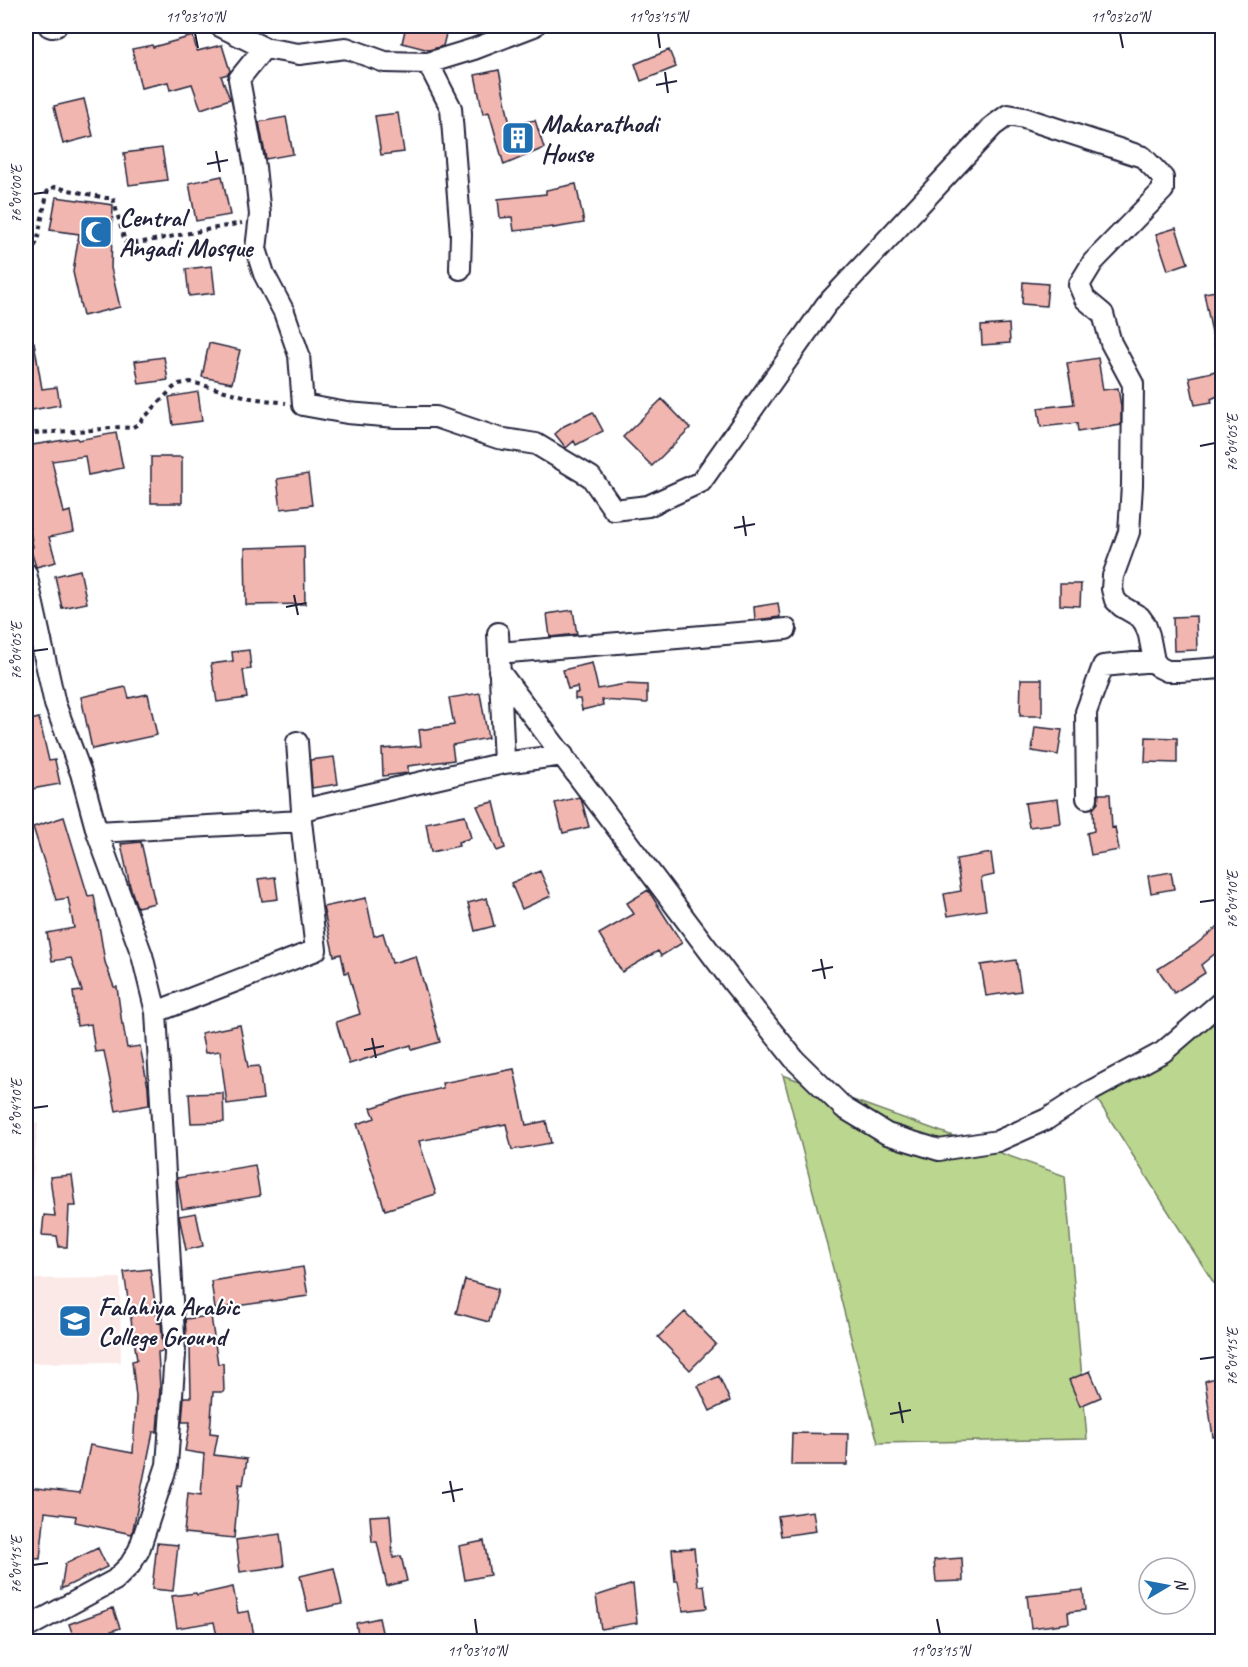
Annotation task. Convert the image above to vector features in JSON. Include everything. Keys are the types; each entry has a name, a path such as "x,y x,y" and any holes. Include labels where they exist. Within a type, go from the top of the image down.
{"street":[{"path":"49,26 56,26"},
{"path":"221,26 264,48 299,54 346,48 385,62 428,63 474,49 534,26"},
{"path":"264,48 239,79 255,166 260,220 256,249 264,274 284,312 298,355 303,405 347,413 436,417 498,438 536,444 591,477 614,510 648,506 701,482 826,305 993,126 1008,115 1024,118 1143,157 1163,177 1163,190 1093,262 1079,285 1085,299 1103,314 1111,343 1133,384 1129,532 1116,563 1112,589 1115,600 1140,617 1145,624 1155,661 1159,667 1167,671 1222,668"},
{"path":"428,63 451,108 461,234 459,269"},
{"path":"26,573 55,704 81,773 97,832 142,955 156,1012 175,1354 167,1466 139,1550 130,1565 116,1580 32,1632"},
{"path":"499,652 786,629"},
{"path":"499,652 562,755 734,984 795,1060 844,1108 887,1134 939,1150 998,1141 1047,1119 1089,1092 1163,1052 1222,1001"},
{"path":"499,652 504,763"},
{"path":"1087,798 1086,712 1103,666 1155,661"},
{"path":"156,1012 316,950 301,816 297,742"},
{"path":"97,832 301,816 504,763 562,755"}],"path":[{"path":"26,248 34,247 37,242 48,189 55,187 113,198 125,242 138,243 260,220"},
{"path":"26,436 34,433 131,428 138,424 173,388 179,384 191,382 251,398 303,405"}],"shaded area":[{"path":"26,1118 38,1124 26,1246"},
{"name":"Falahiya Arabic College Ground","path":"120,1278 121,1362 31,1363 30,1279"}],"green space":[{"path":"1222,1019 1222,1296 1092,1091"},
{"path":"783,1075 1065,1176 1087,1439 878,1443"}],"building":[{"path":"406,26 448,26 443,46 429,50 402,43"},
{"path":"193,36 197,51 222,45 230,71 221,76 230,99 201,109 192,84 170,90 168,82 141,88 132,49 152,45 153,47"},
{"path":"669,50 676,67 641,81 635,64"},
{"path":"499,70 510,125 535,120 544,148 504,165 489,112 483,114 475,75"},
{"path":"84,99 93,136 63,144 54,106"},
{"path":"398,113 404,152 381,155 375,116"},
{"path":"286,117 293,154 266,159 259,122"},
{"path":"162,148 167,180 129,185 124,153"},
{"path":"222,176 230,215 196,221 189,183"},
{"path":"576,184 584,223 514,231 512,217 500,218 498,199 546,194 546,190"},
{"path":"56,197 113,205 111,268 120,307 83,316 73,272 79,234 50,230"},
{"path":"1176,228 1188,263 1168,270 1156,234"},
{"path":"212,266 215,293 189,296 186,269"},
{"path":"1023,282 1048,284 1046,306 1022,304"},
{"path":"1222,290 1222,348 1215,348 1204,293"},
{"path":"1009,324 1010,343 982,345 981,326"},
{"path":"34,342 42,389 57,387 60,405 26,411 26,343"},
{"path":"209,343 240,350 232,383 202,377"},
{"path":"164,357 168,380 139,384 135,361"},
{"path":"1098,358 1103,390 1118,388 1121,425 1078,432 1077,423 1041,427 1038,408 1074,404 1067,363"},
{"path":"1222,368 1222,394 1211,399 1212,402 1195,405 1189,377"},
{"path":"198,392 202,421 173,425 169,397"},
{"path":"662,399 690,428 652,466 623,437"},
{"path":"593,412 603,431 576,445 574,441 566,448 555,434 564,426"},
{"path":"116,433 123,468 88,475 85,456 52,461 64,513 70,511 74,532 49,537 56,562 36,567 30,548 33,547 26,510 26,446"},
{"path":"151,457 182,457 182,503 151,503"},
{"path":"308,474 312,505 281,509 277,479"},
{"path":"304,546 305,604 246,605 245,548"},
{"path":"80,570 87,603 62,608 55,576"},
{"path":"1060,584 1081,584 1080,606 1060,605"},
{"path":"778,603 780,617 755,620 754,607"},
{"path":"573,610 577,634 550,637 547,614"},
{"path":"1196,616 1197,650 1174,651 1173,617"},
{"path":"249,650 251,669 243,670 247,698 217,702 211,664 233,661 232,652"},
{"path":"592,663 598,689 625,684 647,685 647,703 602,700 603,705 582,710 580,699 575,699 575,693 578,693 577,687 568,689 563,670"},
{"path":"1021,679 1042,679 1042,716 1020,716"},
{"path":"126,687 129,698 148,694 157,735 92,749 81,697"},
{"path":"480,693 488,738 452,745 454,760 408,766 408,773 383,776 382,749 421,746 419,730 454,725 449,698"},
{"path":"39,718 49,761 55,760 60,784 26,790 26,721"},
{"path":"1035,727 1062,730 1058,755 1032,751"},
{"path":"1146,737 1177,738 1177,763 1145,762"},
{"path":"334,757 338,784 312,788 310,760"},
{"path":"1099,794 1110,794 1112,828 1115,827 1119,850 1091,855 1087,833 1094,831 1093,809 1098,803"},
{"path":"579,797 589,827 563,833 555,803"},
{"path":"1058,799 1061,823 1029,827 1025,803"},
{"path":"494,802 505,848 497,851 477,806"},
{"path":"465,815 471,838 458,842 459,846 431,852 426,823"},
{"path":"64,817 88,896 94,895 105,962 114,987 117,987 127,1048 140,1046 149,1105 116,1111 104,1051 95,1052 91,1024 77,1026 73,992 82,991 71,958 52,961 47,933 74,928 68,898 56,900 33,827"},
{"path":"141,842 155,903 137,907 121,844"},
{"path":"991,853 994,875 981,878 986,910 948,916 944,894 961,891 956,859"},
{"path":"540,871 551,896 522,909 511,883"},
{"path":"1171,872 1174,889 1151,893 1148,876"},
{"path":"275,877 278,899 262,901 258,879"},
{"path":"648,890 682,943 661,956 658,951 622,972 599,934 634,914 627,903"},
{"path":"366,898 374,936 383,933 392,963 416,956 440,1042 412,1050 411,1045 349,1064 336,1022 360,1014 348,972 345,973 341,954 334,956 323,907"},
{"path":"487,898 494,926 475,931 468,903"},
{"path":"1222,923 1222,948 1201,965 1205,973 1174,993 1158,969 1194,946"},
{"path":"1016,960 1021,991 986,996 981,965"},
{"path":"240,1025 248,1067 259,1066 263,1099 227,1104 220,1051 205,1053 201,1033"},
{"path":"514,1069 526,1125 546,1121 551,1143 512,1150 506,1124 419,1141 436,1194 385,1210 357,1124 375,1118 371,1108 443,1088 442,1083"},
{"path":"223,1093 224,1122 191,1123 189,1094"},
{"path":"255,1165 260,1196 182,1209 177,1178"},
{"path":"72,1175 76,1206 69,1206 67,1247 59,1247 57,1236 42,1235 44,1215 55,1216 50,1177"},
{"path":"196,1213 203,1246 186,1250 179,1216"},
{"path":"303,1267 308,1296 215,1309 211,1281"},
{"path":"150,1269 158,1323 161,1322 163,1351 158,1352 160,1388 157,1432 153,1432 132,1534 75,1522 76,1516 45,1512 40,1559 26,1558 28,1487 80,1493 90,1445 133,1453 136,1397 132,1361 137,1360 124,1272"},
{"path":"465,1280 498,1289 489,1322 456,1313"},
{"path":"685,1312 716,1344 690,1370 658,1337"},
{"path":"211,1316 218,1364 223,1363 224,1392 213,1392 210,1433 218,1434 214,1455 247,1459 243,1485 239,1484 234,1538 184,1533 188,1493 201,1495 204,1454 185,1451 190,1422 182,1422 184,1397 191,1397 190,1347 187,1347 185,1319"},
{"path":"1090,1371 1101,1397 1080,1406 1069,1380"},
{"path":"719,1376 730,1401 710,1411 698,1386"},
{"path":"1222,1376 1222,1436 1213,1437 1205,1381"},
{"path":"792,1433 848,1434 847,1465 791,1465"},
{"path":"813,1511 816,1531 781,1536 778,1516"},
{"path":"390,1515 393,1558 401,1556 407,1581 387,1586 377,1542 372,1542 370,1516"},
{"path":"280,1534 284,1566 240,1572 236,1540"},
{"path":"484,1541 490,1575 465,1580 459,1546"},
{"path":"157,1543 178,1545 173,1591 152,1589"},
{"path":"98,1548 107,1567 61,1589 65,1564"},
{"path":"694,1548 698,1586 704,1585 707,1608 683,1611 678,1581 675,1581 672,1549"},
{"path":"962,1558 963,1581 936,1582 934,1560"},
{"path":"334,1568 342,1604 308,1611 300,1576"},
{"path":"633,1584 637,1623 601,1629 596,1596"},
{"path":"233,1587 238,1613 249,1611 254,1635 218,1641 214,1622 177,1628 172,1596 196,1593 197,1595"},
{"path":"1083,1590 1085,1610 1068,1612 1069,1623 1031,1628 1027,1596"},
{"path":"113,1608 120,1628 83,1641 75,1641 69,1624"},
{"path":"379,1618 384,1641 359,1641 356,1623"}],"place":[{"name":"Makarathodi House","path":"518,138"},
{"name":"Central Angadi Mosque","path":"96,232"},
{"name":"Falahiya Arabic College Ground","path":"75,1321"}]}
